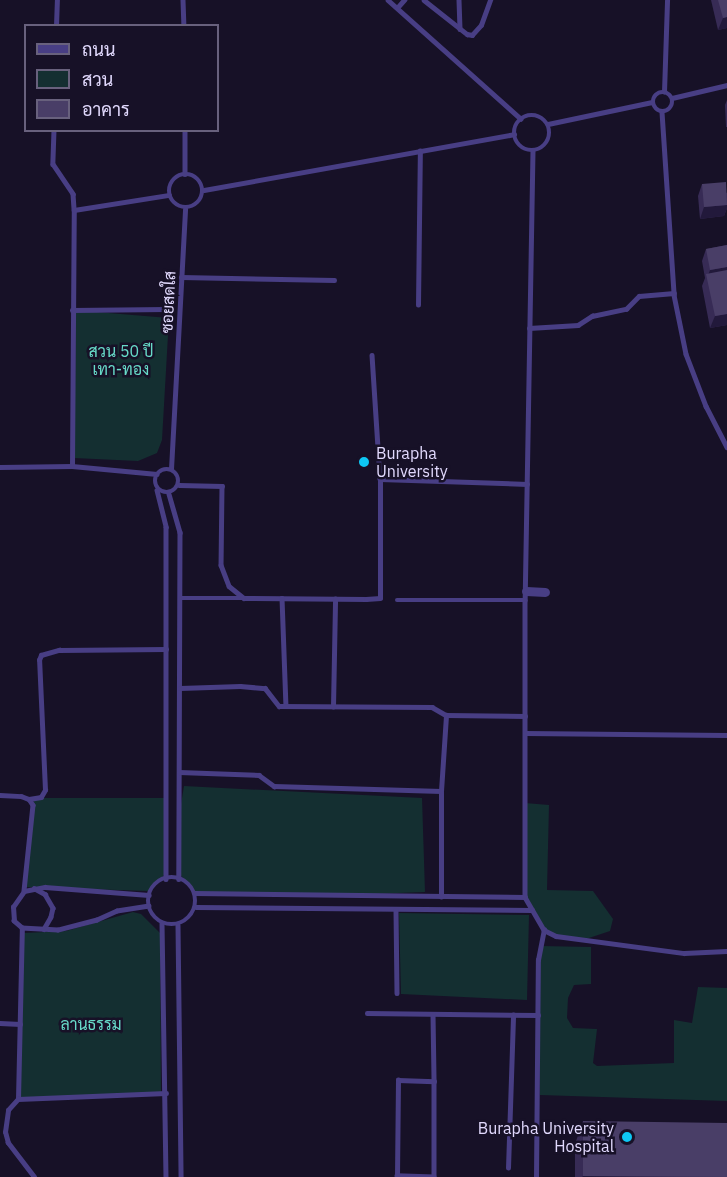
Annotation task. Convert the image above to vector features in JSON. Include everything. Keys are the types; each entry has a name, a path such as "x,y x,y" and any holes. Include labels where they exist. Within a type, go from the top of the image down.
{"street":[{"path":"526,595 546,592"}],"lane":[{"path":"56,24 57,0"},
{"path":"183,0 184,24"},
{"path":"388,0 521,119"},
{"path":"397,8 404,0"},
{"path":"424,0 466,34 475,34 481,25 490,0"},
{"path":"459,0 460,29"},
{"path":"664,92 667,0"},
{"path":"672,98 727,85"},
{"path":"664,92 672,98"},
{"path":"664,92 655,96 652,102 655,109 662,112 671,108 672,98"},
{"path":"548,124 548,140 544,146 533,151 518,144 514,127 521,119 536,115 548,124 652,102"},
{"path":"662,112 674,293 686,354 706,406 727,447"},
{"path":"54,132 53,164 73,194 74,210 72,466"},
{"path":"185,132 185,174"},
{"path":"204,190 514,134"},
{"path":"418,305 420,151"},
{"path":"533,151 527,484 525,897 544,930 556,936 684,953 727,951"},
{"path":"185,174 199,179 204,190 201,201 185,209 173,203 169,195 174,178 185,174"},
{"path":"74,210 169,195"},
{"name":"ซอยสดใส","path":"171,470 185,209"},
{"path":"182,277 334,280"},
{"path":"530,328 578,326 592,316 626,309 639,296 674,293"},
{"path":"72,310 166,309"},
{"path":"181,598 380,598 380,479 372,355"},
{"path":"0,467 72,466 157,474"},
{"path":"166,879 166,527 158,490 154,482 157,474 163,469 171,470 179,477 179,485"},
{"path":"380,479 527,484"},
{"path":"169,494 179,485 222,486 221,565 229,586 244,598"},
{"path":"158,490 169,494"},
{"path":"169,494 180,532 179,879"},
{"path":"397,600 526,595"},
{"path":"282,598 286,706"},
{"path":"333,706 335,599"},
{"path":"0,795 29,799 41,797 45,790 41,655 59,650 166,649"},
{"path":"180,688 265,688 279,706 432,707 446,715 525,716"},
{"path":"441,897 441,791 446,715"},
{"path":"525,733 727,735"},
{"path":"179,772 259,776 274,786 441,791"},
{"path":"29,799 33,805 24,891 13,907 14,921 22,928 58,930 97,920 117,911 149,906"},
{"path":"166,879 179,879 190,886 195,893 196,907 189,918 178,925 162,923 156,919 149,906 149,895 156,884 166,879"},
{"path":"24,891 34,888 149,895"},
{"path":"34,888 45,894 53,908 44,929"},
{"path":"195,893 525,897"},
{"path":"196,907 532,910"},
{"path":"396,910 397,993"},
{"path":"162,923 166,1177"},
{"path":"178,925 180,1177"},
{"path":"22,928 18,1099 8,1110 5,1132 8,1143 34,1177"},
{"path":"536,1177 538,960 544,930"},
{"path":"367,1013 538,1015"},
{"path":"434,1014 434,1081 434,1177 397,1176 398,1080 434,1081"},
{"path":"508,1168 513,1015"},
{"path":"0,1023 20,1024"},
{"path":"18,1099 166,1093"}],"green space":[{"name":"สวน 50 ปี เทา-ทอง","path":"72,310 169,318 162,440 157,453 138,461 74,458 76,315"},
{"path":"184,786 422,798 425,892 345,895 195,893 179,873 179,816"},
{"path":"34,798 166,798 166,873 148,891 24,887"},
{"path":"525,803 549,805 547,890 593,891 613,919 610,931 583,940 556,936 540,925 527,901"},
{"name":"ลานธรรม","path":"133,912 141,914 160,933 161,1093 18,1099 24,933 66,931"},
{"path":"399,913 529,915 527,1000 401,994"},
{"path":"540,946 591,947 591,984 574,985 568,998 567,1018 573,1028 597,1029 593,1063 597,1066 674,1063 674,1020 692,1023 698,987 727,988 727,1101 540,1095"}],"building":[{"path":"718,0 727,0 727,17 723,18"},
{"path":"726,182 727,205 704,207 702,184"},
{"path":"727,245 727,267 710,270 706,249"},
{"path":"727,270 727,314 715,316 706,274"},
{"path":"583,1121 727,1123 727,1177 583,1176"}],"place":[{"name":"Burapha University","path":"364,462"},
{"name":"Burapha University Hospital","path":"627,1137"}]}
